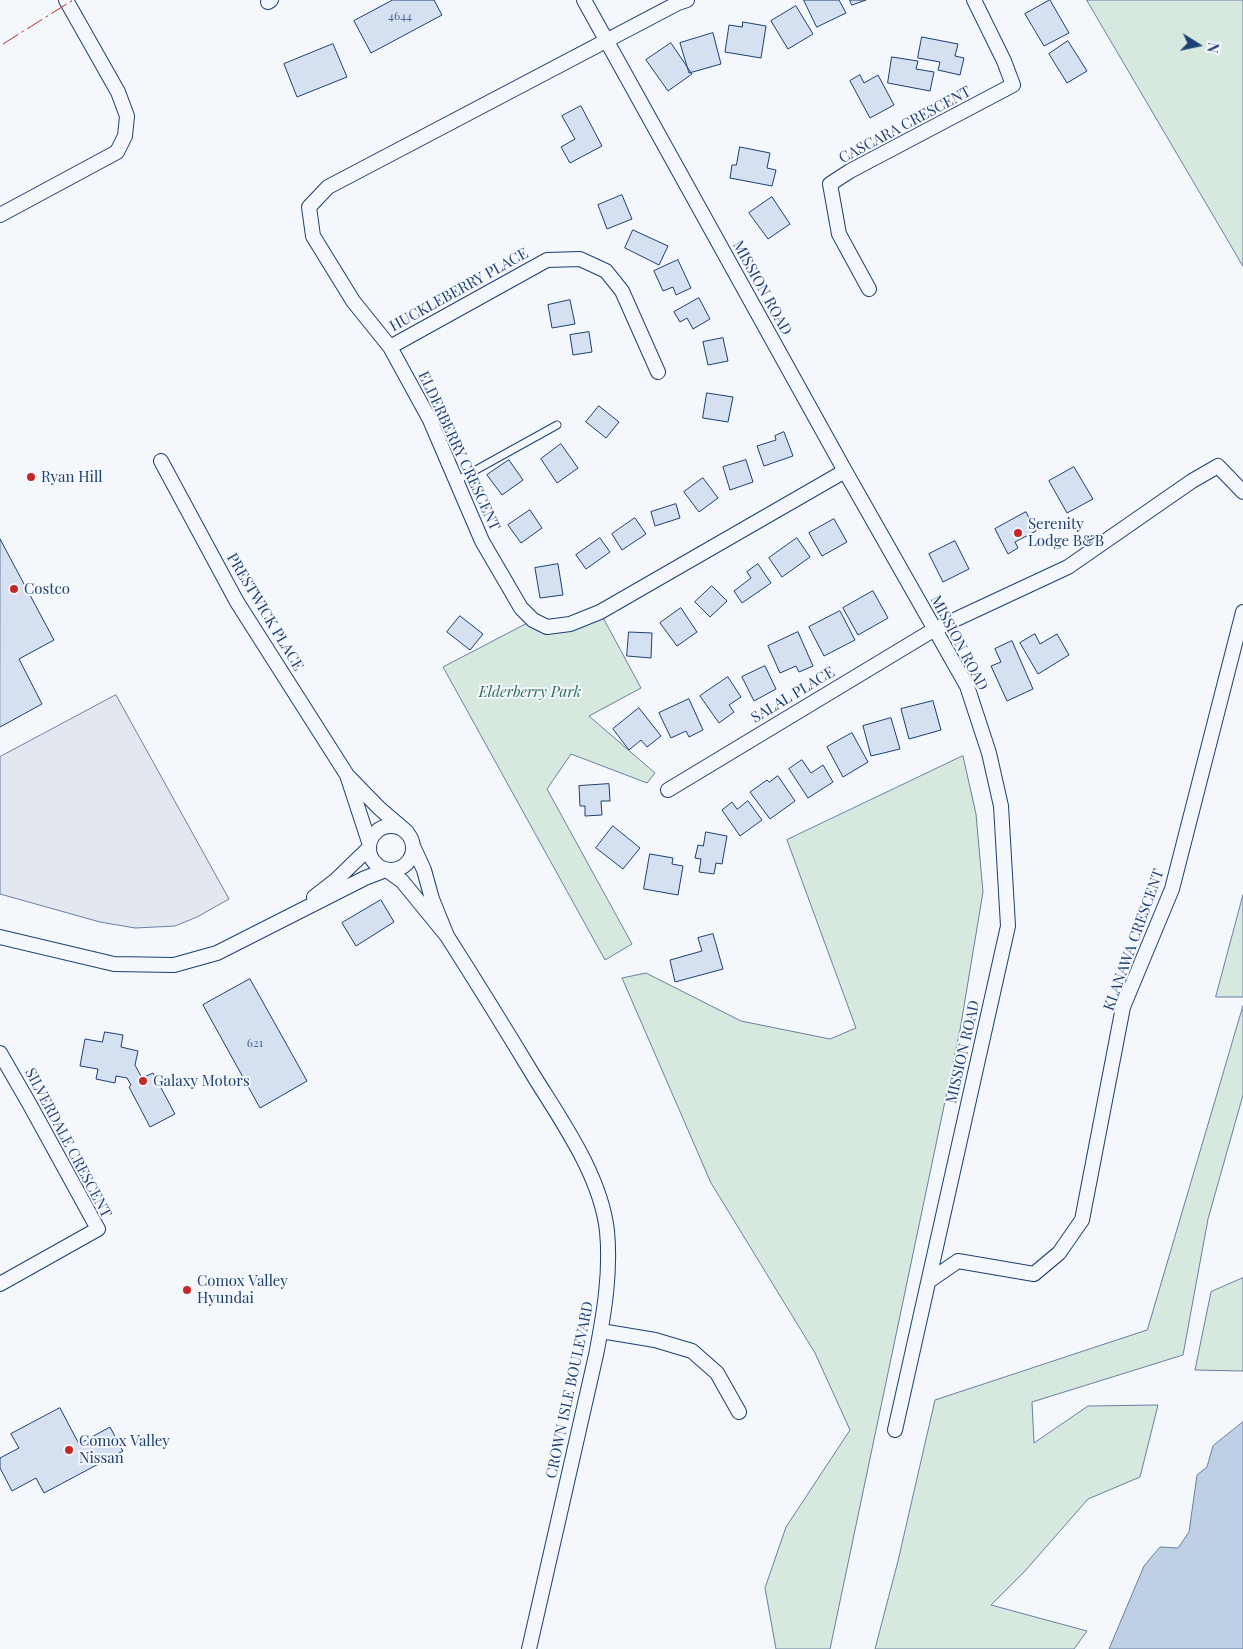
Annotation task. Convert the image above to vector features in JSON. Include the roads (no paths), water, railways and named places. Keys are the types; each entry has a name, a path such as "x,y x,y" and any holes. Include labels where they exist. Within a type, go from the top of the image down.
{"street":[{"path":"0,214 117,152 125,136 127,116 118,92 66,0"},
{"name":"MISSION ROAD","path":"584,0 845,471 967,686 989,753 1001,806 1008,926 895,1430"},
{"path":"606,40 687,0"},
{"name":"CASCARA CRESCENT","path":"869,289 840,234 830,184 850,171 1013,85 1004,61 974,0"},
{"name":"ELDERBERRY CRESCENT","path":"606,40 328,187 309,207 313,236 353,301 390,347 430,420 482,541 521,608 533,620 547,627 570,624 600,612 845,471"},
{"name":"HUCKLEBERRY PLACE","path":"390,347 547,260 580,259 606,271 622,291 658,372"},
{"name":"PRESTWICK PLACE","path":"162,461 237,602 347,775 379,808 407,832"},
{"path":"935,628 1068,567 1192,481 1218,466 1243,492"},
{"name":"KLANAWA CRESCENT","path":"929,1281 958,1261 1034,1274 1059,1253 1082,1220 1123,1007 1172,889 1243,612"},
{"name":"SALAL PLACE","path":"668,790 935,628"},
{"name":"PRESTWICK PLACE","path":"347,775 369,846"},
{"path":"0,937 114,964 174,965 217,953 365,878 387,870 398,870 408,863 413,852 411,838 407,832 400,828 385,826 378,830 373,835 369,846 336,880 292,914"},
{"path":"369,846 370,856 374,862 379,867 387,870"},
{"name":"CROWN ISLE BOULEVARD","path":"413,846 424,870 432,899 447,936"},
{"name":"CROWN ISLE BOULEVARD","path":"387,870 402,881 447,936 556,1112 576,1146 597,1189 607,1229 609,1269 601,1331 529,1649"},
{"name":"SILVERDALE CRESCENT","path":"0,1053 98,1230 0,1284"},
{"path":"601,1331 654,1340 692,1351 717,1373 739,1412"}],"lane":[{"path":"456,480 557,425"}],"water":[{"path":"1243,1422 1243,1649 1109,1649 1144,1566 1160,1547 1178,1548 1189,1532 1197,1475 1207,1467 1213,1446"}],"place":[{"name":"Ryan Hill","path":"31,477"},
{"name":"Serenity Lodge B&B","path":"1018,533"},
{"name":"Costco","path":"14,589"},
{"name":"Galaxy Motors","path":"143,1081"},
{"name":"Comox Valley Hyundai","path":"187,1290"},
{"name":"Comox Valley Nissan","path":"69,1450"}],"park label":[{"name":"Elderberry Park","path":"530,692"}]}
